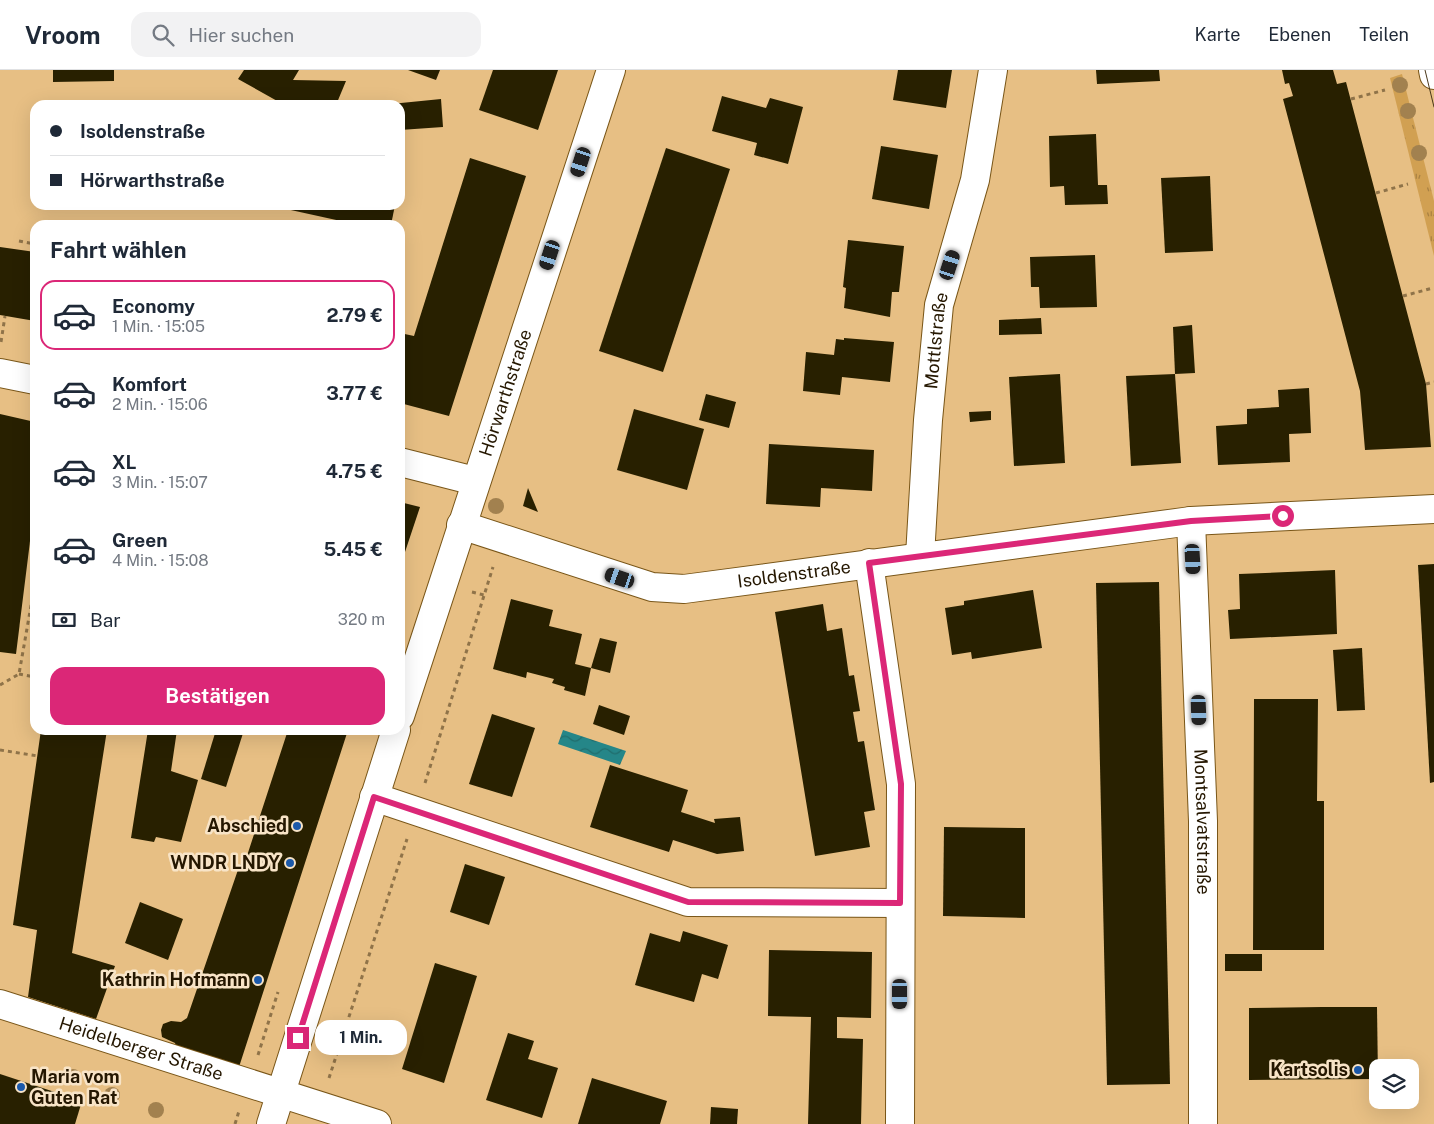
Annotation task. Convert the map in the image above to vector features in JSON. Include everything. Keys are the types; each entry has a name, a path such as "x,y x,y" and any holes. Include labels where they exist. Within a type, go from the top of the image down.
{"street":[{"name":"Hörwarthstraße","path":"405,700 611,70"},
{"name":"Mottlstraße","path":"920,556 928,420 939,305 975,180 993,70"},
{"path":"1433,70 1434,75"},
{"path":"0,373 30,379"},
{"path":"405,463 475,482"},
{"name":"Isoldenstraße","path":"461,525 652,587 684,589 1191,521 1434,509"},
{"name":"Montsalvatstraße","path":"1191,521 1203,821 1203,1124"},
{"path":"869,563 901,784 900,1124"},
{"path":"271,1124 394,735"},
{"path":"374,797 688,902 900,903"},
{"name":"Heidelberger Straße","path":"0,1004 376,1124"}],"path":[{"path":"1351,99 1384,90"},
{"path":"1376,193 1408,184"},
{"path":"19,241 30,243"},
{"path":"1403,296 1433,288"},
{"path":"0,347 5,316"},
{"path":"1426,384 1434,382"},
{"path":"20,674 30,614"},
{"path":"0,686 20,674 30,676"},
{"path":"0,750 38,756"}],"green space":[{"path":"1402,74 1434,201 1434,256 1390,78"}],"water":[{"path":"563,730 626,751 620,765 558,744"}],"building":[{"path":"53,70 114,70 114,81 53,82"},
{"path":"244,70 299,70 293,80 346,81 338,100 275,100 238,79"},
{"path":"408,70 440,70 436,80"},
{"path":"493,70 558,70 538,130 479,110"},
{"path":"898,70 952,70 946,108 893,100"},
{"path":"1096,70 1159,70 1160,81 1097,84"},
{"path":"1282,70 1333,70 1337,84 1346,82 1426,384 1431,447 1365,450 1360,391 1283,99 1293,96 1289,83 1285,84"},
{"path":"722,96 766,108 770,98 803,107 788,164 754,155 757,143 712,131"},
{"path":"441,99 443,127 405,130 405,103"},
{"path":"1096,134 1098,185 1107,185 1108,204 1065,205 1064,186 1050,187 1049,136"},
{"path":"881,146 938,155 929,209 872,199"},
{"path":"666,148 730,169 663,372 599,351"},
{"path":"470,158 526,176 449,416 405,404 405,334 414,336"},
{"path":"1210,176 1213,251 1165,253 1161,178"},
{"path":"291,210 394,210 392,220 336,220"},
{"path":"848,240 904,246 899,292 892,292 890,317 844,308 846,288 843,287"},
{"path":"0,247 30,251 30,320 0,315"},
{"path":"1095,255 1097,307 1040,308 1039,287 1031,287 1030,257"},
{"path":"1041,318 1042,334 999,335 999,320"},
{"path":"1192,325 1195,373 1175,374 1173,327"},
{"path":"844,338 894,342 890,382 842,377 840,395 803,391 806,352 834,355 836,339 844,340"},
{"path":"1060,374 1065,463 1014,466 1009,377"},
{"path":"1175,374 1181,463 1131,466 1126,376"},
{"path":"1309,388 1311,433 1289,434 1290,462 1218,465 1216,426 1247,424 1247,409 1279,407 1278,390"},
{"path":"706,394 736,402 729,428 699,420"},
{"path":"634,409 704,429 687,490 617,470"},
{"path":"991,411 991,420 970,422 969,412"},
{"path":"0,414 30,421 30,541 16,654 0,652"},
{"path":"769,444 874,450 872,491 821,488 820,507 766,504"},
{"path":"528,488 538,512 523,506"},
{"path":"405,503 420,507 405,552"},
{"path":"1434,564 1434,782 1430,783 1418,565"},
{"path":"1335,570 1337,634 1230,639 1228,610 1240,609 1239,574"},
{"path":"1159,582 1170,1084 1107,1085 1096,583"},
{"path":"1033,590 1042,648 972,659 971,652 952,655 945,608 964,605 964,601"},
{"path":"511,599 553,610 549,626 582,634 575,664 591,668 585,696 564,690 565,687 552,683 554,679 527,672 526,678 493,669"},
{"path":"823,604 827,631 842,628 849,676 854,675 860,711 853,712 858,742 864,741 875,810 864,812 870,847 815,856 775,612"},
{"path":"600,638 617,642 610,673 591,668"},
{"path":"1362,648 1365,710 1337,711 1333,650"},
{"path":"1254,699 1318,699 1317,801 1324,801 1324,950 1253,950"},
{"path":"599,705 630,716 624,735 593,724"},
{"path":"492,714 535,728 512,797 469,784"},
{"path":"40,735 106,735 72,953 115,966 96,1019 28,997 37,930 13,925"},
{"path":"147,735 176,735 171,771 198,780 181,842 156,837 154,842 131,838"},
{"path":"214,735 242,735 226,787 201,779"},
{"path":"286,735 346,735 239,1067 176,1046 175,1043 162,1037 161,1030 163,1024 171,1021 181,1022 187,1018 240,864 244,865"},
{"path":"610,765 688,790 681,812 715,823 714,819 740,817 744,851 717,854 673,840 669,852 590,827"},
{"path":"944,827 1025,828 1025,918 943,916"},
{"path":"465,864 505,877 489,925 450,912"},
{"path":"140,902 183,919 168,960 125,943"},
{"path":"683,931 728,945 718,979 702,974 694,1002 635,985 650,933 680,942"},
{"path":"769,950 872,952 871,1018 837,1017 837,1038 863,1039 861,1124 808,1124 811,1017 768,1016"},
{"path":"1225,954 1262,954 1262,971 1225,971"},
{"path":"435,963 477,976 444,1083 402,1069"},
{"path":"1377,1007 1378,1059 1369,1059 1369,1079 1249,1080 1249,1008"},
{"path":"508,1033 534,1041 528,1059 558,1068 542,1118 486,1100"},
{"name":"Maria vom Guten Rat","path":"0,1074 82,1101 75,1124 0,1124"},
{"path":"592,1078 667,1101 660,1124 578,1124"},
{"path":"711,1107 738,1109 737,1124 710,1124"}],"tram line":[{"path":"1425,70 1434,107"}],"place":[{"name":"Abschied","path":"297,826"},
{"name":"WNDR LNDY","path":"290,863"},
{"name":"Kathrin Hofmann","path":"258,980"},
{"name":"Kartsolis","path":"1358,1070"},
{"name":"Maria vom Guten Rat","path":"21,1087"}],"route":[{"path":"298,1038 374,797 566,859 688,902 900,903 901,784 869,563 1191,521 1283,516"}]}
